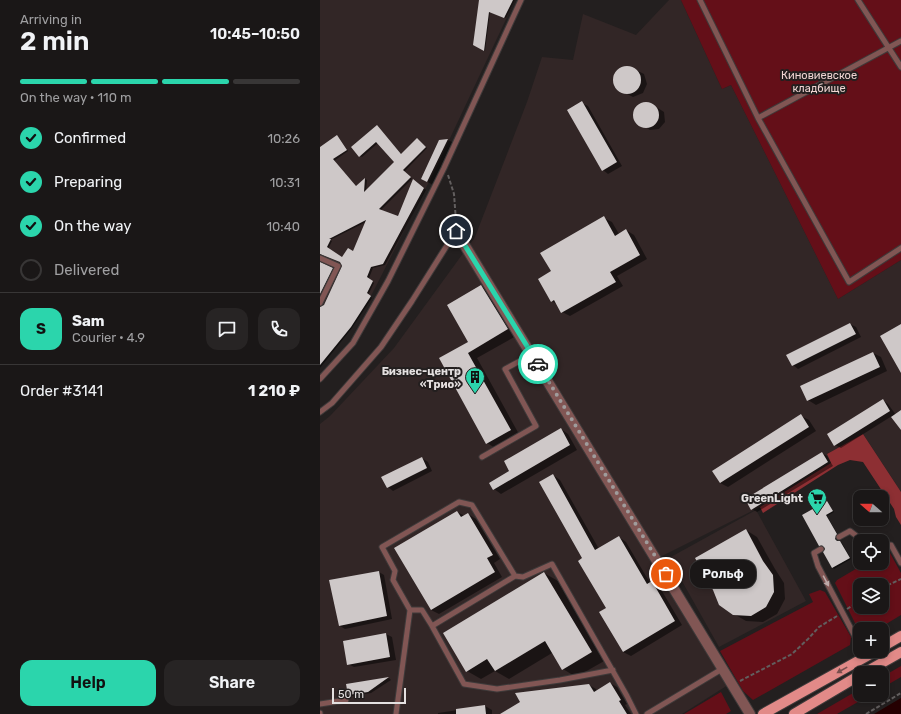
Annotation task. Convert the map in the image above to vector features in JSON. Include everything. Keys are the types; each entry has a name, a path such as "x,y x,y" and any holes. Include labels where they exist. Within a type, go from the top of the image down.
{"main road":[{"path":"889,643 901,636"},
{"path":"876,666 901,652"},
{"path":"764,714 855,658"},
{"path":"794,714 853,680"}],"street":[{"path":"456,231 750,714"}],"lane":[{"path":"320,378 352,343 388,281 444,168 521,0"},
{"path":"700,0 758,118 849,282 901,248"},
{"path":"858,0 901,67"},
{"path":"758,118 901,41"},
{"path":"320,412 332,403 381,347 456,231"},
{"path":"320,258 338,266 320,303"},
{"path":"482,457 536,426 505,369 532,354"},
{"path":"396,714 410,610 393,580 395,571 382,547 459,502 472,506 515,576"},
{"path":"839,537 850,531 854,534"},
{"path":"889,545 891,545 901,563"},
{"path":"821,549 814,553 818,566 853,633"},
{"path":"432,626 515,576 522,577 552,564 613,670 636,714"},
{"path":"410,610 422,610 464,684 497,689 560,680 613,670"},
{"path":"647,714 722,669"},
{"path":"320,704 346,700"}],"path":[{"path":"444,168 454,194 456,231"},
{"path":"889,584 901,578"},
{"path":"732,685 792,654 819,627 853,605"},
{"path":"866,714 901,693"}],"shaded area":[{"path":"320,0 515,0 436,168 371,296 351,327 320,365"},
{"path":"669,0 681,0 722,89 731,85 838,299 901,260 901,492 863,434 827,454 831,463 760,507 652,561 728,685 682,714 320,714 320,424 330,416 394,348 475,237 527,102 542,57 573,60 583,14 636,35"},
{"path":"863,434 901,492 901,525 889,501 889,490 881,490 863,462 850,460 838,465 763,513 760,507 831,463 827,454"},
{"path":"756,510 806,601 719,647 669,558"},
{"path":"901,698 901,714 874,714"}],"green space":[{"name":"Киновиевское кладбище","path":"681,0 901,0 901,260 838,299 731,85 722,89"},
{"path":"890,553 901,573 901,615 889,622 854,622 835,583 837,580 854,570 889,570"},
{"path":"820,590 825,592 851,637 850,645 753,700 743,691 720,651 813,602 809,594"},
{"path":"901,666 901,677 889,684 889,673"},
{"path":"721,692 731,711 726,714 684,714"},
{"path":"853,693 853,702 858,702 837,714 817,714"}],"building":[{"path":"479,0 513,0 504,18 489,12 484,51 473,45"},
{"path":"627,66 637,70 641,80 637,90 627,94 617,90 613,80 617,70"},
{"path":"582,101 617,162 602,171 567,110"},
{"path":"646,102 655,106 659,115 655,124 646,128 637,124 633,115 637,106"},
{"path":"377,125 401,154 417,138 426,147 403,170 411,177 379,209 398,216 413,179 424,188 383,264 371,267 367,277 373,281 367,293 371,296 351,327 320,365 320,307 324,305 342,266 340,262 320,254 320,147 337,135 347,150 333,159 356,186 365,178 364,192 394,162 376,142 359,157 351,147","holes":["366,220 353,251 348,248 342,257 327,247 331,239 329,239"]},
{"path":"448,139 427,182 421,179 439,140"},
{"path":"604,216 615,236 626,229 640,255 610,272 616,282 561,313 554,300 551,302 538,279 551,271 540,253"},
{"path":"320,262 333,268 320,294"},
{"path":"481,285 508,329 468,353 511,430 486,444 439,358 468,342 447,305"},
{"path":"850,323 856,334 792,366 786,355"},
{"path":"901,324 901,373 880,336"},
{"path":"873,352 880,367 807,401 800,386"},
{"path":"883,399 890,411 834,446 827,434"},
{"path":"901,410 901,430 891,417"},
{"path":"801,414 809,427 720,483 712,471"},
{"path":"561,428 570,445 493,490 489,483 509,471 504,461"},
{"path":"822,452 828,462 751,510 745,499"},
{"path":"422,457 427,468 387,488 381,477"},
{"path":"553,474 595,550 619,536 647,584 652,581 675,621 623,652 599,612 606,608 578,561 582,558 539,482"},
{"path":"827,501 833,511 826,515 837,534 835,539 840,541 850,558 832,568 823,552 825,549 824,547 819,546 802,515"},
{"path":"457,511 461,517 468,513 493,555 487,558 495,572 431,610 394,548"},
{"path":"746,529 763,561 773,575 774,592 766,607 751,616 733,615 719,605 713,590 695,558"},
{"path":"379,571 387,616 339,626 329,580"},
{"path":"544,572 592,652 562,670 545,641 495,671 487,659 466,672 443,633"},
{"path":"386,633 390,657 347,665 343,641"},
{"path":"389,677 368,692 348,695 346,684"},
{"path":"610,682 621,700 619,701 627,714 500,714 520,702 515,693 589,684 594,692"},
{"path":"485,705 486,714 456,714 456,709"}],"way so far":[{"path":"538,364 666,574"}],"place":[{"name":"Бизнес-центр «Трио»","path":"475,394"},
{"name":"GreenLight","path":"817,515"},
{"name":"Рольф","path":"666,574"}],"route":[{"path":"456,231 538,364"}]}
